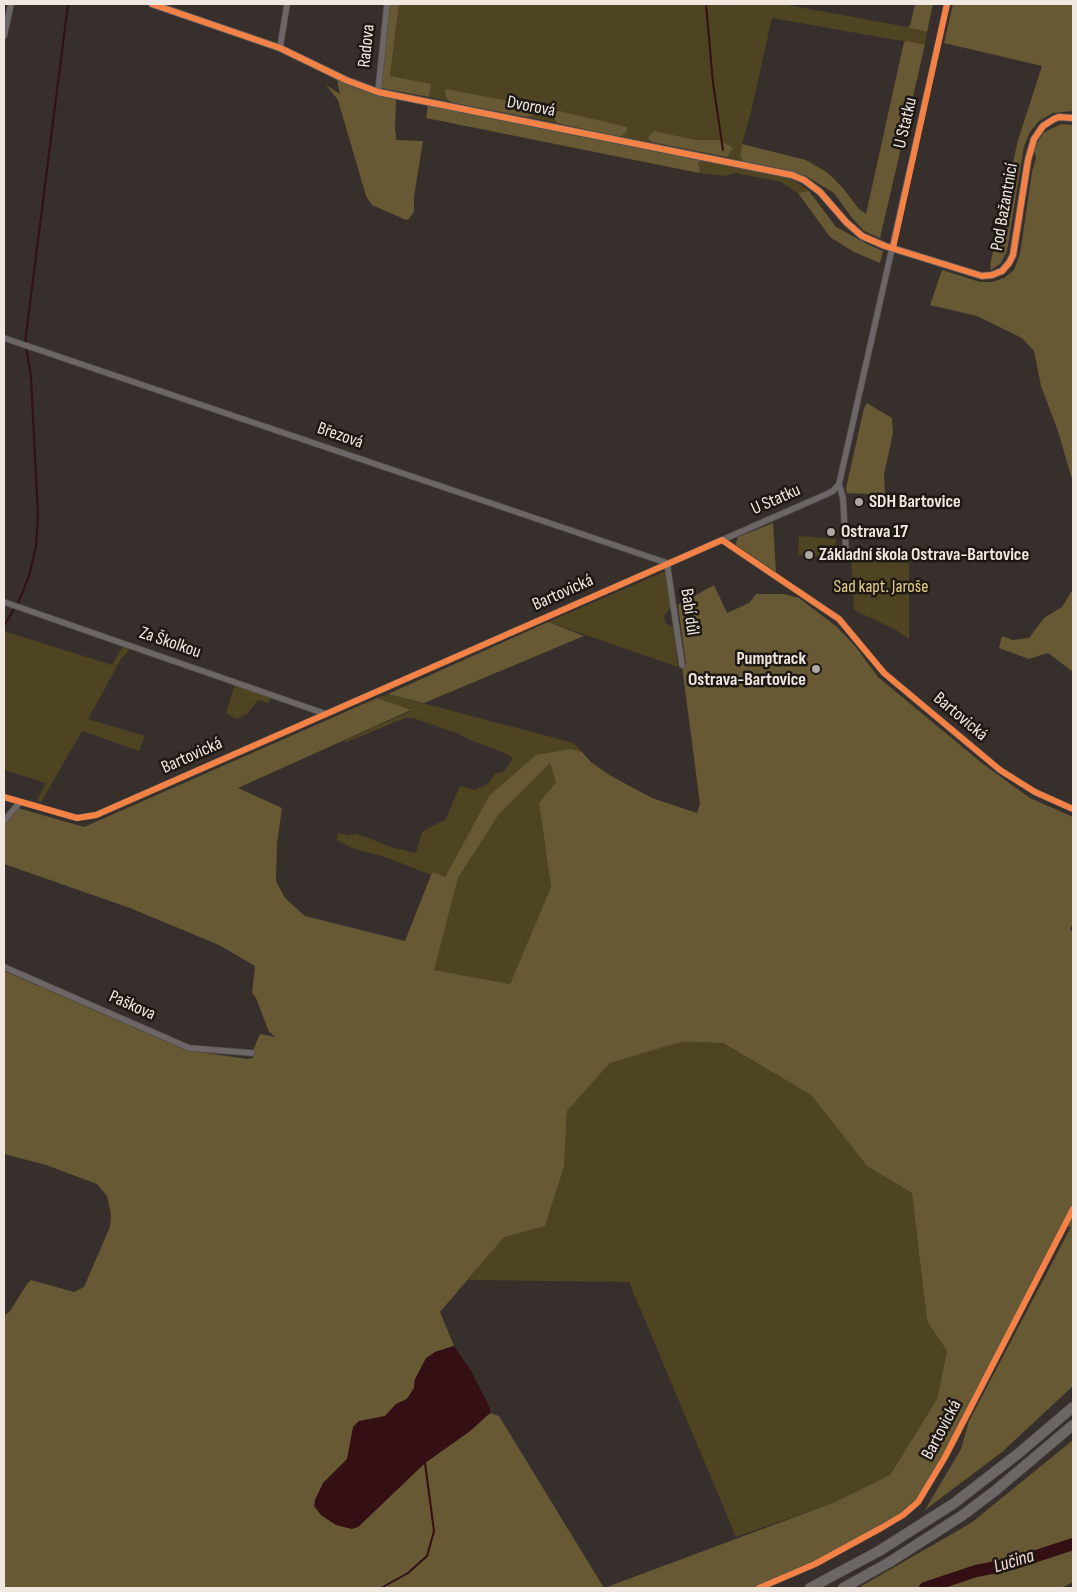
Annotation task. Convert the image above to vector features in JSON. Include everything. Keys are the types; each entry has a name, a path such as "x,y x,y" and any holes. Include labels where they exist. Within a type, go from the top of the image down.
{"highway":[{"path":"810,1588 879,1551 954,1504 1019,1454 1073,1407"},
{"path":"843,1588 888,1563 963,1515 1036,1458 1073,1425"}],"street":[{"path":"4,36 11,4"},
{"name":"Dvorová","path":"152,4 280,48 351,82 378,92 792,175 804,180 820,192 846,222 862,236 892,248"},
{"path":"280,48 287,4"},
{"name":"Radova","path":"378,92 387,4"},
{"name":"U Statku","path":"722,540 827,494 833,491 839,484 947,4"},
{"name":"Pod Bažantnicí","path":"892,248 976,275 987,276 1002,271 1009,264 1015,250 1028,160 1034,139 1043,126 1054,119 1073,118"},
{"name":"Březová","path":"4,338 667,563"},
{"name":"U Statku","path":"839,484 843,498 846,551"},
{"name":"Bartovická","path":"4,797 77,818 96,815 722,540 839,619 884,674 1000,770 1035,792 1073,809"},
{"name":"Babí důl","path":"667,563 682,665"},
{"name":"Za Školkou","path":"4,602 326,714"},
{"path":"4,821 20,802"},
{"name":"Paškova","path":"4,967 189,1048 252,1052"},
{"name":"Bartovická","path":"759,1588 815,1564 903,1515 918,1502 945,1457 1073,1209"}],"green space":[{"path":"399,4 783,4 927,32 925,45 772,18 742,144 740,156 743,161 727,157 733,148 720,140 696,140 654,131 649,141 651,142 617,136 622,136 552,114 557,123 527,117 537,112 538,107 446,97 449,101 429,97 431,85 390,77"},
{"path":"704,160 783,176 795,181 809,191 798,193 781,182 735,173 725,176 699,173 698,163"},
{"path":"799,536 836,539 835,557 798,555"},
{"name":"Sad kapt. Jaroše","path":"884,551 909,553 909,639 896,630 854,610 851,558 882,558"},
{"path":"666,571 671,607 664,616 666,623 673,628 678,667 548,622"},
{"path":"4,631 112,665 123,646 130,649 121,659 88,719 145,736 139,751 82,731 41,802 37,800 46,783 4,770"},
{"path":"235,684 272,697 268,703 258,700 247,714 237,719 226,713"},
{"path":"388,694 574,743 582,752 569,750 489,796 445,877 433,872 431,875 388,858 352,848 337,840 338,833 358,834 391,847 416,853 422,832 445,820 460,786 475,790 489,783 495,774 503,772 513,759 509,755 457,733 413,718 405,718 347,742 343,741 411,711 377,698"},
{"path":"550,763 556,782 539,803 551,887 510,984 433,970 458,878 499,814"},
{"path":"681,1042 723,1043 811,1095 867,1166 912,1193 927,1321 947,1351 937,1399 890,1475 835,1502 736,1537 629,1282 468,1280 504,1236 545,1226 564,1167 567,1111 610,1063"}],"shaded area":[{"path":"389,4 399,4 390,76 431,84 429,97 381,88"},
{"path":"915,4 933,4 927,32 907,27 910,26"},
{"path":"953,4 1073,4 1073,111 1053,113 1039,121 1030,132 1024,146 1007,251 1001,263 991,270 990,265 1018,140 1042,66 944,43"},
{"path":"908,41 925,45 880,238 864,231 834,193 806,176 743,161 740,156 742,144 806,160 828,173 859,209 866,214 904,42"},
{"path":"337,80 358,89 396,99 396,140 423,141 414,197 414,212 409,219 406,220 372,205 366,196 338,100 326,85 340,94"},
{"path":"445,89 536,106 538,109 532,116 527,117 454,103 446,97"},
{"path":"428,105 704,160 698,163 699,173 426,118"},
{"path":"554,110 627,127 627,131 622,136 617,136 557,123 552,114"},
{"path":"1061,124 1073,125 1073,483 1058,431 1041,386 1034,351 1022,338 977,316 930,305 942,270 980,282 992,282 1004,278 1014,270 1020,254 1032,172 1036,158 1034,149 1043,133"},
{"path":"654,131 696,140 720,140 733,148 727,157 651,142 648,138"},
{"path":"809,191 836,227 883,251 880,263 854,252 830,237 798,193"},
{"path":"867,403 892,418 893,433 884,475 885,495 847,493 846,488 864,408"},
{"path":"773,523 776,572 736,545 738,537"},
{"path":"714,585 727,613 749,603 756,594 784,594 799,598 837,627 855,646 878,677 983,764 1030,798 1073,817 1073,923 1070,930 1073,931 1073,1386 1002,1452 925,1510 961,1449 969,1421 1071,1227 1062,1225 963,1423 918,1502 903,1515 815,1564 759,1588 604,1588 4,1588 4,1316 10,1311 31,1280 74,1292 84,1287 110,1227 111,1215 107,1196 97,1184 46,1165 4,1154 4,971 186,1050 247,1059 253,1058 254,1048 260,1034 276,1037 269,1032 256,998 252,993 255,966 219,945 130,908 4,864 4,825 18,808 84,827 377,698 411,710 238,788 282,808 277,844 276,881 285,898 305,916 405,941 433,872 445,877 489,796 536,755 571,749 582,752 591,762 611,776 652,798 697,813 700,804 682,666 686,665 678,605","holes":["550,763 556,782 539,803 551,887 510,984 434,970 458,878 499,814","681,1042 723,1043 811,1095 867,1166 912,1193 927,1321 947,1351 937,1399 890,1475 835,1502 604,1588 499,1416 490,1413 470,1431 425,1463 358,1527 347,1459 396,1404 407,1399 414,1388 415,1379 435,1352 454,1346 440,1312 504,1237 545,1226 564,1167 567,1111 610,1063"]},
{"path":"1073,589 1073,672 1048,653 1029,659 999,648 1002,636 1013,640 1029,638 1044,618 1062,607"},
{"path":"548,622 584,636 424,703 388,694"},
{"path":"454,1346 471,1371 490,1408 490,1413 470,1431 425,1463 358,1527 352,1529 336,1525 321,1515 314,1506 315,1500 323,1483 347,1459 353,1427 359,1421 385,1416 396,1404 407,1399 414,1388 415,1379 426,1358 435,1352"},
{"path":"1073,1440 1073,1582 1061,1588 858,1588 971,1523"}],"waterway":[{"path":"25,343 68,4"},
{"path":"706,4 713,83 723,150"},
{"path":"18,603 29,576 36,546 38,516 31,377 26,347"},
{"path":"4,626 14,609"},
{"path":"381,1588 408,1573 427,1556 434,1531 425,1463"},
{"name":"Lučina","path":"925,1588 976,1571 1012,1564 1073,1544"}],"cycle path":[{"path":"152,4 280,48 346,80 378,92 792,175 804,180 820,192 846,222 862,236 885,246 982,276 1002,271 1013,255 1028,160 1034,139 1043,126 1054,119 1059,117 1073,118"},
{"path":"893,248 947,4"},
{"path":"4,797 77,818 96,815 722,540 839,619 884,673 1000,770 1035,792 1073,809"},
{"path":"759,1588 815,1564 903,1515 918,1502 945,1457 1073,1209"}],"place":[{"name":"SDH Bartovice","path":"859,502"},
{"name":"Ostrava 17","path":"831,532"},
{"name":"Základní škola Ostrava-Bartovice","path":"809,555"},
{"name":"Pumptrack Ostrava-Bartovice","path":"816,669"}]}
